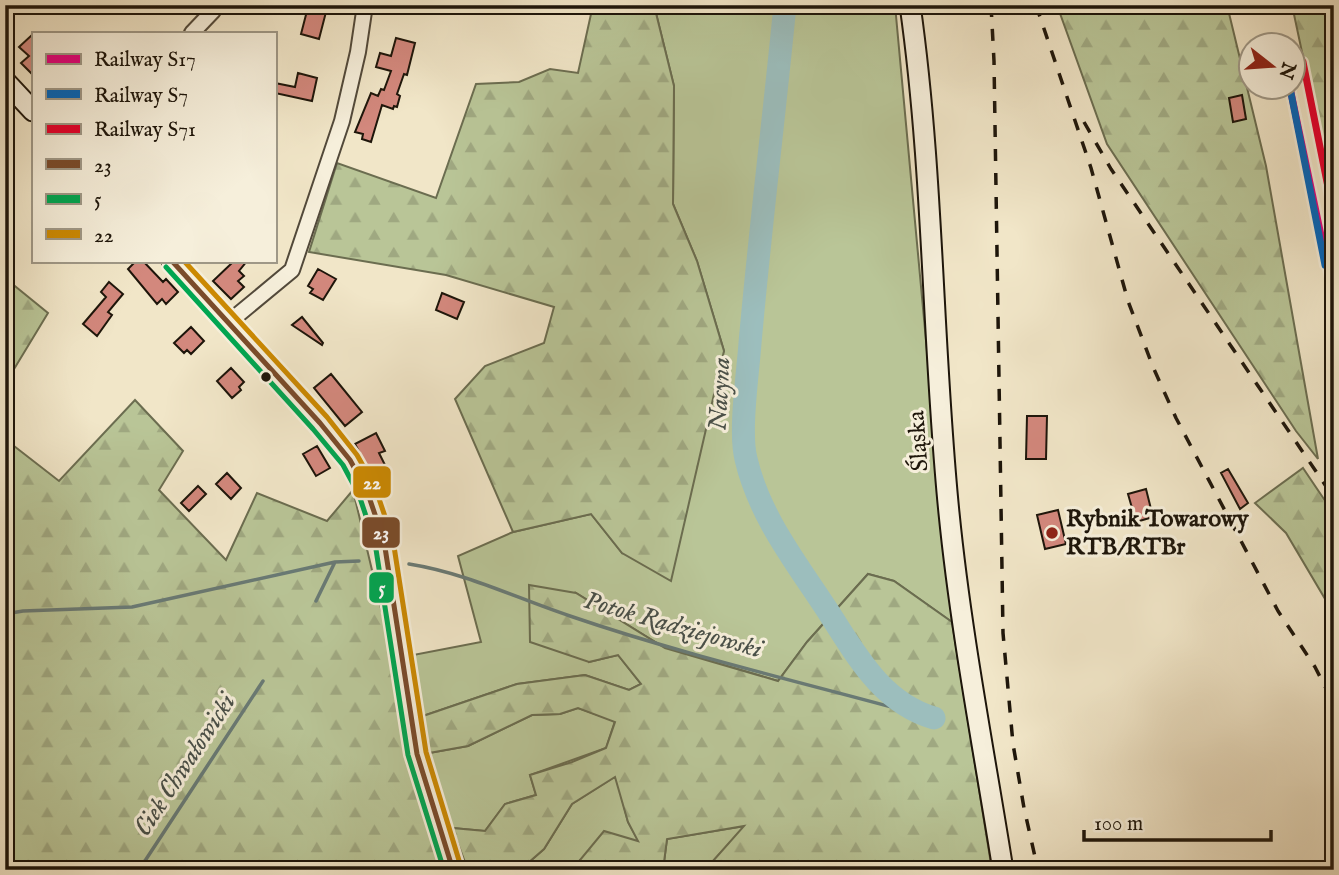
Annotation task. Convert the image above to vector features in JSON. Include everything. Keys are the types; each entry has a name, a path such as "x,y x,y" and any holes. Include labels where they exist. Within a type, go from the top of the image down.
{"street":[{"path":"193,32 213,11 215,5"},
{"path":"228,323 292,270 342,121 358,52 365,5"},
{"name":"Śląska","path":"910,5 921,107 949,513 961,613 1003,870"},
{"path":"5,81 32,110"},
{"path":"173,262 334,440 356,468 371,498 386,551 417,754 453,870"}],"green space":[{"path":"593,5 654,5 674,86 673,204 697,261 724,351 671,581 622,553 591,514 513,532 455,399 485,366 544,343 554,307 446,275 309,252 337,163 436,198 476,84 519,82 550,69 578,73"},
{"path":"654,5 895,5 952,622 894,581 868,574 807,642 778,681 665,648 576,593 589,662 618,655 641,684 629,690 585,675 517,684 423,716 408,656 481,642 458,556 513,532 591,514 622,553 724,351 697,261 673,204 674,86"},
{"path":"1057,5 1227,5 1238,50 1238,102 1250,102 1266,166 1318,459 1296,431 1107,144"},
{"path":"1292,5 1334,5 1334,203 1308,80 1308,32 1298,32"},
{"path":"5,278 48,313 5,384"},
{"path":"135,400 183,451 159,490 226,560 257,493 327,521 353,490 443,870 5,870 5,439 59,481"},
{"path":"1303,468 1334,514 1334,614 1286,533 1255,503"},
{"path":"868,574 894,581 952,622 992,870 705,870 744,826 667,839 663,870 582,870 580,860 604,831 638,841 628,822 615,777 572,804 544,849 520,870 468,870 452,828 485,831 505,804 536,795 530,775 606,748 615,722 578,708 560,714 532,715 468,746 429,753 423,716 517,684 585,675 629,690 641,684 618,655 589,662 530,642 529,585 576,593 665,648 778,681 807,642"},
{"path":"578,708 615,721 606,748 530,775 536,795 505,804 485,831 452,828 429,753 468,746 532,715 560,714"},
{"path":"616,776 628,822 639,842 580,860 582,870 520,870 544,849 572,804"},
{"path":"745,826 705,870 663,870 667,839"}],"building":[{"path":"308,7 326,12 319,39 301,34"},
{"path":"32,35 32,74 21,63 29,56 19,47"},
{"path":"396,38 415,43 407,75 404,74 397,94 400,96 397,107 394,106 393,109 382,105 371,142 362,139 363,134 355,132 371,93 378,96 381,89 384,90 391,71 376,67 380,53 391,56"},
{"path":"298,73 317,78 312,101 276,93 276,83 295,87"},
{"path":"1238,96 1238,102 1243,102 1246,119 1233,122 1229,98"},
{"path":"135,262 144,262 163,282 166,279 178,292 166,304 162,299 157,304 128,269"},
{"path":"233,262 246,262 239,271 244,276 238,281 244,287 231,299 213,281"},
{"path":"318,269 336,279 323,300 310,293 313,289 308,286"},
{"path":"109,282 123,294 108,312 112,315 97,336 83,324 106,297 101,292"},
{"path":"442,293 464,302 457,319 436,310"},
{"path":"302,317 323,343 322,345 292,325"},
{"path":"191,327 204,341 191,354 187,350 184,353 174,343"},
{"path":"231,368 244,382 239,387 241,390 232,398 217,381"},
{"path":"331,374 362,412 345,426 314,388"},
{"path":"1027,416 1047,416 1046,459 1026,459"},
{"path":"376,433 385,451 379,453 386,467 371,474 355,444"},
{"path":"317,446 330,468 316,476 303,454"},
{"path":"1228,469 1248,503 1240,509 1221,473"},
{"path":"227,473 241,488 231,499 216,484"},
{"path":"198,486 206,494 189,511 181,503"},
{"path":"1146,489 1153,517 1136,522 1128,494"},
{"name":"Rybnik Towarowy RTB/RTBr","path":"1058,510 1066,544 1045,549 1037,515"}],"waterway":[{"name":"Nacyna","path":"785,5 746,386 743,433 746,459 752,481 771,522 862,663 900,702 934,718"},
{"name":"Potok Radziejowski","path":"5,614 132,607 335,562 359,561"},
{"name":"Ciek Chwałowicki","path":"316,601 335,562"},
{"name":"Potok Radziejowski","path":"409,564 471,580 570,616 659,644 928,717"},
{"name":"Ciek Chwałowicki","path":"139,870 263,681"}],"railway":[{"path":"991,5 1003,633 1013,744 1038,870"},
{"path":"1036,5 1091,168 1128,301 1153,367 1176,418 1278,611 1315,667 1334,704"},
{"path":"1084,122 1111,169 1334,498"}],"rail line":[{"name":"S71","path":"1308,87 1334,217"},
{"name":"S17","path":"1293,102 1334,297"},
{"name":"S7","path":"1293,102 1325,265"}],"transit line":[{"name":"23","path":"173,262 320,423 350,460 367,491 384,541 417,754 453,870"},
{"name":"22","path":"185,262 327,417 357,455 375,487 393,540 426,752 461,867"},
{"name":"5","path":"166,267 313,429 343,465 359,495 375,543 408,755 444,870"}],"place":[{"name":"Rybnik Towarowy RTB/RTBr","path":"1052,533"}]}
